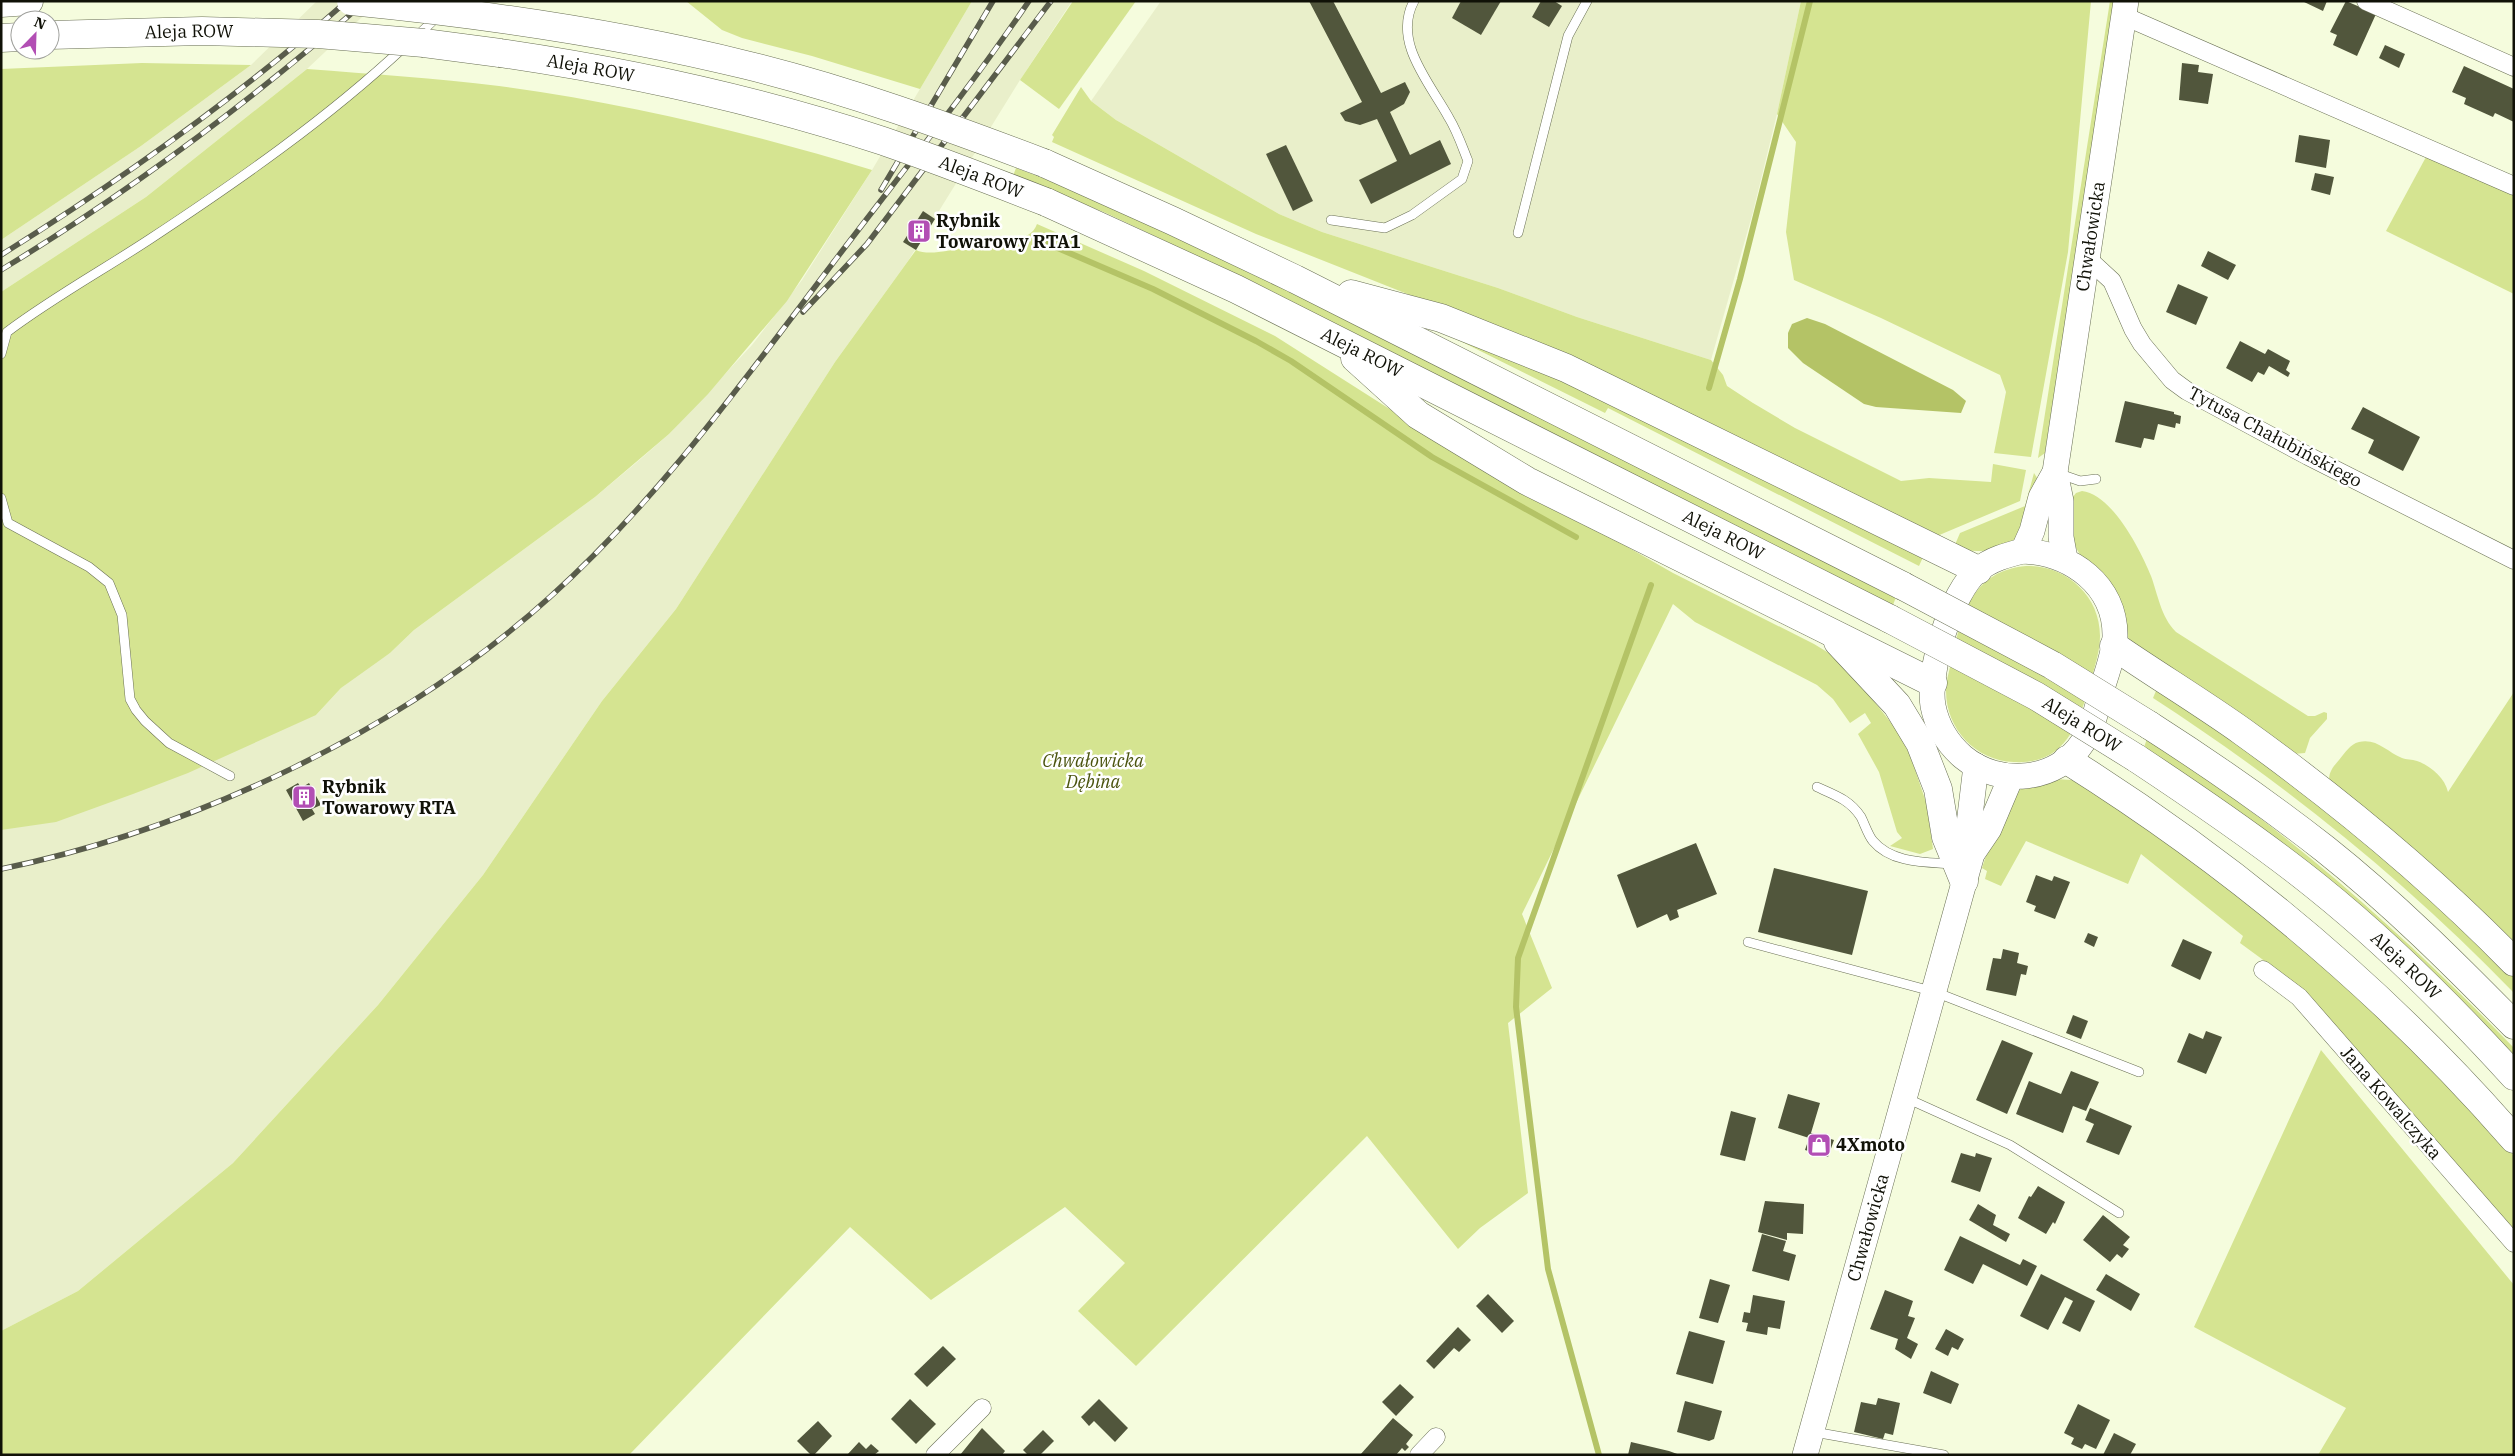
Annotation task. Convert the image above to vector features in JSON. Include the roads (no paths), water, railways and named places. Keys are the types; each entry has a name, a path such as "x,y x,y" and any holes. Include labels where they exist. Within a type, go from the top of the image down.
{"main road":[{"path":"1,3 29,1"},
{"name":"Aleja ROW","path":"351,1 530,22 682,50 820,85 895,108 1044,163 1173,220 1295,279 1903,586 2052,665 2149,725 2237,783 2327,851 2415,927 2514,1025"},
{"name":"Chwałowicka","path":"2065,559 2061,537 2061,501 2055,472 2125,8"},
{"name":"Aleja ROW","path":"60,35 202,31 318,34 424,44 550,60 690,88 807,118 955,166 1046,202 1158,252 1329,335 1890,619 2036,696 2136,758 2237,826 2330,898 2420,980 2514,1076"},
{"path":"1295,279 1441,318 1533,354 1611,389 1978,570"},
{"path":"1329,335 1418,415 1480,453 1576,506 1933,683"},
{"name":"Chwałowicka","path":"2023,551 2033,526 2041,497 2055,472"},
{"path":"2023,551 2043,552 2065,559 2085,573 2102,592 2112,615 2114,646 2092,724 2084,741 2067,760 2047,771 2011,777 1994,774 1976,766 1958,753 1945,737 1933,707 1933,683 1940,646 1955,602 1970,578 1978,570 1995,559 2023,551"},
{"path":"1825,629 1878,682 1897,705 1920,743 1938,788 1946,837 1964,866"},
{"path":"2114,646 2241,731 2334,800 2429,880 2514,962"},
{"path":"2067,760 2181,835 2321,946 2409,1027 2514,1138"},
{"name":"Chwałowicka","path":"1808,1443 1906,1098 1934,992 1964,866 1976,766"},
{"name":"Chwałowicka","path":"1964,866 1989,829 2011,777"}],"street":[{"path":"2366,1 2514,67"},
{"path":"2125,8 2514,186"},
{"name":"Tytusa Chałubińskiego","path":"2087,258 2112,281 2132,329 2142,344 2172,380 2187,391 2308,456 2514,560"},
{"name":"Jana Kowalczyka","path":"2263,970 2299,997 2514,1243"},
{"path":"935,1455 982,1408"},
{"path":"1419,1455 1436,1437"}],"lane":[{"path":"1,354 4,334 157,234 269,156 335,106 401,50 454,1"},
{"path":"1331,220 1386,228 1412,215 1462,179 1468,160 1450,120 1411,53 1407,16 1414,1"},
{"path":"1518,233 1568,36 1588,1"},
{"path":"2055,472 2080,481 2096,479"},
{"path":"1,498 8,523 89,567 109,584 122,615 130,699 144,721 184,753 230,776"},
{"path":"1817,788 1848,800 1874,842 1889,853 1911,861 1964,866"},
{"path":"1748,942 1934,992 2140,1072"},
{"path":"1906,1098 2010,1145 2119,1213"},
{"path":"1808,1443 1944,1455"}],"waterway":[{"path":"1709,388 1740,279 1810,1"},
{"path":"1039,240 1153,289 1256,341 1291,361 1432,457 1576,537"},
{"path":"1599,1455 1548,1269 1516,1007 1518,958 1651,585"}],"railway":[{"path":"1,255 91,197 179,135 265,70 347,1"},
{"path":"1,270 97,209 143,177 279,74 366,1"},
{"path":"881,190 993,1"},
{"path":"1,869 74,851 148,828 221,800 293,768 363,731 429,690 492,645 550,597 628,520 734,394 958,101 1029,1"},
{"path":"803,312 867,244 1051,1"}],"place":[{"name":"Rybnik Towarowy RTA1","path":"919,231"},
{"name":"Rybnik Towarowy RTA","path":"304,797"},
{"name":"4Xmoto","path":"1819,1145"}],"park label":[{"name":"Chwałowicka Dębina","path":"1093,771"}]}
